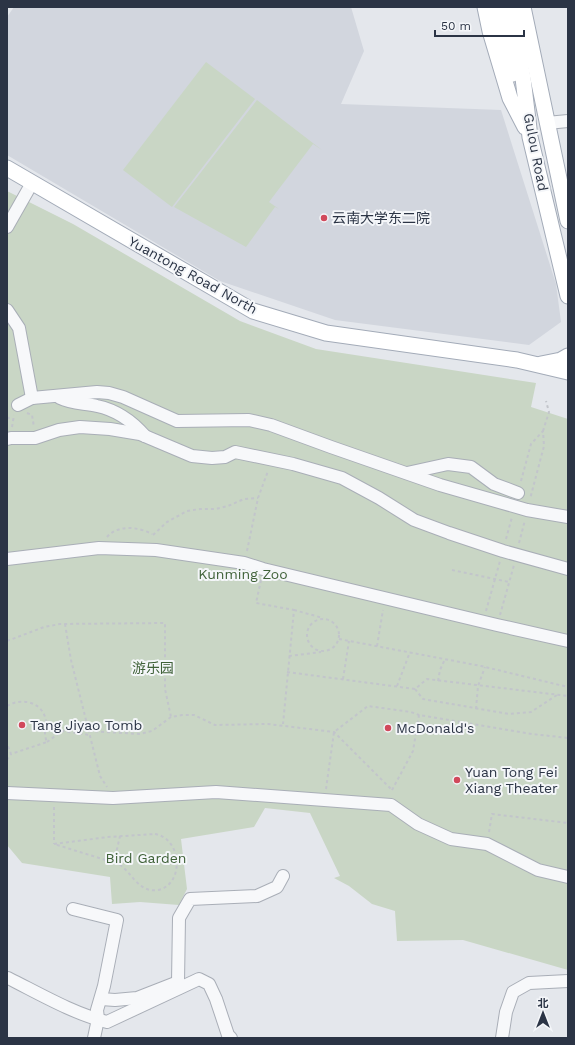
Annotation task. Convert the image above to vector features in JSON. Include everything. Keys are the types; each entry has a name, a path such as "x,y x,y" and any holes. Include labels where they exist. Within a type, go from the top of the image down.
{"main road":[{"path":"485,7 490,31 510,98 530,137"},
{"name":"Gulou Road","path":"523,7 568,221"},
{"path":"502,9 511,66 530,137"},
{"name":"Gulou Road","path":"530,137 568,296"},
{"name":"Yuantong Road North","path":"7,168 253,311 326,333 517,360 568,372"},
{"path":"536,365 553,362 568,356"},
{"name":"Yuantong Road North","path":"536,365 568,363"}],"street":[{"path":"547,124 568,121"},
{"path":"7,227 32,182"},
{"path":"7,310 19,328 32,398"},
{"path":"16,409 32,398 96,392 109,393 123,397 177,421 249,420 271,425 440,485 528,510 568,517"},
{"path":"58,396 67,401 98,406 115,412 139,428 146,436"},
{"path":"7,439 35,438 59,430 80,427 110,429 140,434 192,456 212,458 225,457 235,452 293,464 342,478 379,498 414,520 503,551 568,569"},
{"path":"407,473 448,464 471,467 494,484 518,493"},
{"path":"7,559 99,548 156,550 244,563 263,569 483,622 568,641"},
{"path":"7,793 113,798 216,792 391,805 418,824 451,839 487,844 538,870 568,878"},
{"path":"101,999 115,1000 136,998 178,982 179,918 190,899 257,896 277,887 283,876"},
{"path":"73,909 117,920 104,986 97,1010 98,1019 94,1038"},
{"path":"8,978 58,1003 107,1022 199,979 208,984 216,998 228,1035 231,1038"},
{"path":"502,1038 506,1012 513,992 529,983 568,981"}],"path":[{"path":"497,625 544,446 543,431 549,412 546,401"},
{"path":"7,420 16,409"},
{"path":"518,493 531,444 543,431"},
{"path":"244,563 258,498 272,460"},
{"path":"153,535 167,522 187,511 216,509 228,506 244,498 258,498"},
{"path":"483,622 496,579 514,506"},
{"path":"99,548 108,535 115,530 128,528 144,530 153,535 156,550"},
{"path":"263,569 256,603 315,615 335,625 339,634 339,639 333,647 324,651 289,656"},
{"path":"452,570 509,582"},
{"path":"377,646 385,598"},
{"path":"282,724 294,610"},
{"path":"324,651 314,649 308,641 307,631 313,622 318,620 327,620"},
{"path":"7,642 44,627 65,624 165,623 165,689 171,717"},
{"path":"65,624 71,660 100,776 113,798"},
{"path":"339,639 485,667 568,687"},
{"path":"343,679 349,641"},
{"path":"397,686 410,652"},
{"path":"438,680 440,670 445,659"},
{"path":"476,709 478,686 485,667"},
{"path":"287,672 415,689 423,699 509,714 531,712 557,695"},
{"path":"415,689 427,679 568,696"},
{"path":"7,706 18,701 25,701 41,710 46,721 45,734 47,742"},
{"path":"324,800 334,732 368,706 411,712 419,716 532,734 568,738"},
{"path":"89,731 140,734 152,731 171,717 194,715 215,725 282,724 334,732 392,790"},
{"path":"391,805 392,790 414,751 419,716"},
{"path":"7,760 11,754 47,742 62,731 90,735"},
{"path":"7,744 11,754"},
{"path":"54,795 54,844"},
{"path":"487,844 492,814 568,823"},
{"path":"162,835 174,848 177,867 170,883 160,890 152,890 141,887 124,868 114,862 54,844 120,836 162,835"},
{"path":"114,862 120,836"}],"shaded area":[{"name":"云南大学东二院","path":"14,7 351,7 364,51 341,104 501,110 556,284 561,322 529,345 335,320 220,281 7,155 7,17"}],"green space":[{"path":"206,62 255,99 172,207 123,170"},
{"path":"257,100 322,150 313,144 269,202 279,209 275,207 246,247 174,207"},
{"name":"Kunming Zoo","path":"7,191 73,224 240,321 316,349 536,383 531,407 568,419 568,970 463,940 397,941 395,911 372,904 349,886 334,878 340,876 310,813 265,808 254,827 181,839 187,889 179,905 140,902 112,904 110,877 22,863 7,845"}],"place":[{"name":"云南大学东二院","path":"324,218"},
{"name":"Tang Jiyao Tomb","path":"22,725"},
{"name":"McDonald's","path":"388,728"},
{"name":"Yuan Tong Fei Xiang Theater","path":"457,780"}],"park label":[{"name":"游乐园","path":"153,668"},
{"name":"Bird Garden","path":"146,858"}]}
